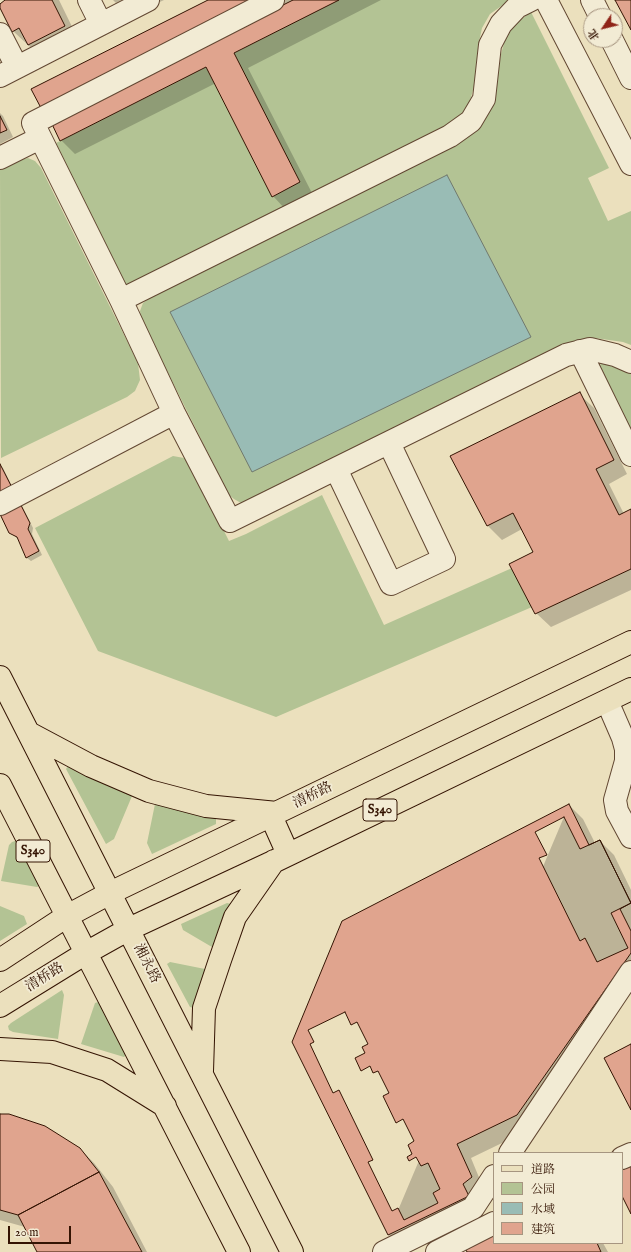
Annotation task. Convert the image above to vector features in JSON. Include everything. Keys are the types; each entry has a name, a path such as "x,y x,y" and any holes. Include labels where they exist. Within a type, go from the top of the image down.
{"main road":[{"name":"清桥路","path":"0,960 67,916 110,893 631,642"},
{"name":"湘永路","path":"0,677 292,1252"},
{"name":"清桥路","path":"0,1006 86,952 129,929 281,858 631,689"},
{"path":"28,732 91,766 149,791 206,806 274,815 281,858 235,917 204,1008 202,1075"},
{"name":"S340","path":"0,785 86,952"},
{"path":"86,952 239,1252"},
{"path":"0,1049 52,1052 106,1070 165,1106"}],"lane":[{"path":"89,0 101,24"},
{"path":"0,34 8,71 148,0"},
{"path":"273,0 33,123 121,300 174,413 230,520 566,355 590,349 615,354 631,362"},
{"path":"121,300 450,136 470,122 484,99 490,45 501,24 517,7 531,0"},
{"path":"546,0 631,164"},
{"path":"616,48 631,78"},
{"path":"0,158 40,138"},
{"path":"580,351 631,455"},
{"path":"0,504 174,413"},
{"path":"336,469 391,584 444,559 389,443"},
{"path":"607,701 623,738 626,749 626,761 615,800 617,811 631,837"},
{"path":"511,1152 631,972"},
{"path":"384,1252 473,1208 493,1178"},
{"path":"437,1252 493,1224"}],"green space":[{"path":"339,0 510,0 490,14 482,28 478,47 478,67 469,104 451,127 125,287 56,143 206,67 272,197 300,182 234,53"},
{"path":"531,12 609,168 588,178 608,221 631,211 631,345 623,342 595,338 569,344 539,356 247,502 241,503 234,499 229,495 141,319 140,311 143,303 150,298 473,133 485,119 494,99 501,54 507,33"},
{"path":"28,158 35,161 41,168 138,363 140,380 135,391 127,397 1,458 0,170 17,161"},
{"path":"603,361 631,370 631,432 599,372 600,365"},
{"path":"173,456 184,458 192,467 229,541 246,534 322,495 384,625 512,568 532,607 276,717 98,651 35,528"},
{"path":"71,764 104,784 132,796 114,839 106,844 66,769"},
{"path":"155,804 211,815 216,818 216,824 152,854 147,843"},
{"path":"15,841 19,844 41,885 37,887 1,881 9,845"},
{"path":"227,903 231,904 217,950 183,930 181,924"},
{"path":"0,906 24,916 27,924 0,941"},
{"path":"170,962 210,970 194,1008 190,1007 167,964"},
{"path":"62,990 64,995 58,1039 13,1032 9,1030 8,1026 11,1023"},
{"path":"101,1001 126,1055 124,1057 81,1044 95,1003"}],"water":[{"path":"447,175 531,337 252,472 170,312"}],"building":[{"path":"5,0 52,0 65,26 28,45 19,28 12,32 0,8 0,4"},
{"path":"208,0 254,0 41,108 31,89"},
{"path":"293,0 339,0 234,53 300,182 272,197 206,67 60,141 51,122"},
{"path":"615,0 631,0 631,30 623,15 623,8 619,8"},
{"path":"0,116 7,130 0,133"},
{"path":"580,392 614,460 596,469 619,515 631,509 631,569 535,614 509,564 533,552 513,513 487,526 450,456"},
{"path":"0,464 30,523 28,529 39,551 26,558 17,537 9,533 0,514"},
{"path":"569,804 589,845 600,840 631,903 620,909 631,931 631,953 517,1115 457,1144 472,1177 463,1184 469,1196 388,1235 292,1042 342,921"},
{"path":"564,817 580,849 600,840 631,903 611,913 628,948 597,962 585,938 580,941 539,858 547,855 535,832"},
{"path":"345,1012 351,1025 357,1022 368,1044 362,1047 365,1053 355,1058 361,1071 370,1066 373,1073 378,1071 389,1093 383,1096 396,1123 403,1119 414,1141 408,1145 412,1154 407,1157 409,1161 416,1157 421,1166 428,1163 440,1189 433,1193 438,1203 404,1220 398,1208 392,1211 368,1162 373,1160 339,1090 333,1093 310,1044 314,1042 308,1030"},
{"path":"631,1044 631,1110 604,1058"},
{"path":"0,1114 9,1114 45,1126 80,1148 99,1172 18,1215 0,1210"},
{"path":"631,1166 631,1214 623,1198 623,1170"},
{"path":"99,1172 142,1252 37,1252 18,1215"},
{"path":"493,1232 493,1244 597,1244 601,1252 467,1252 464,1246"}]}
